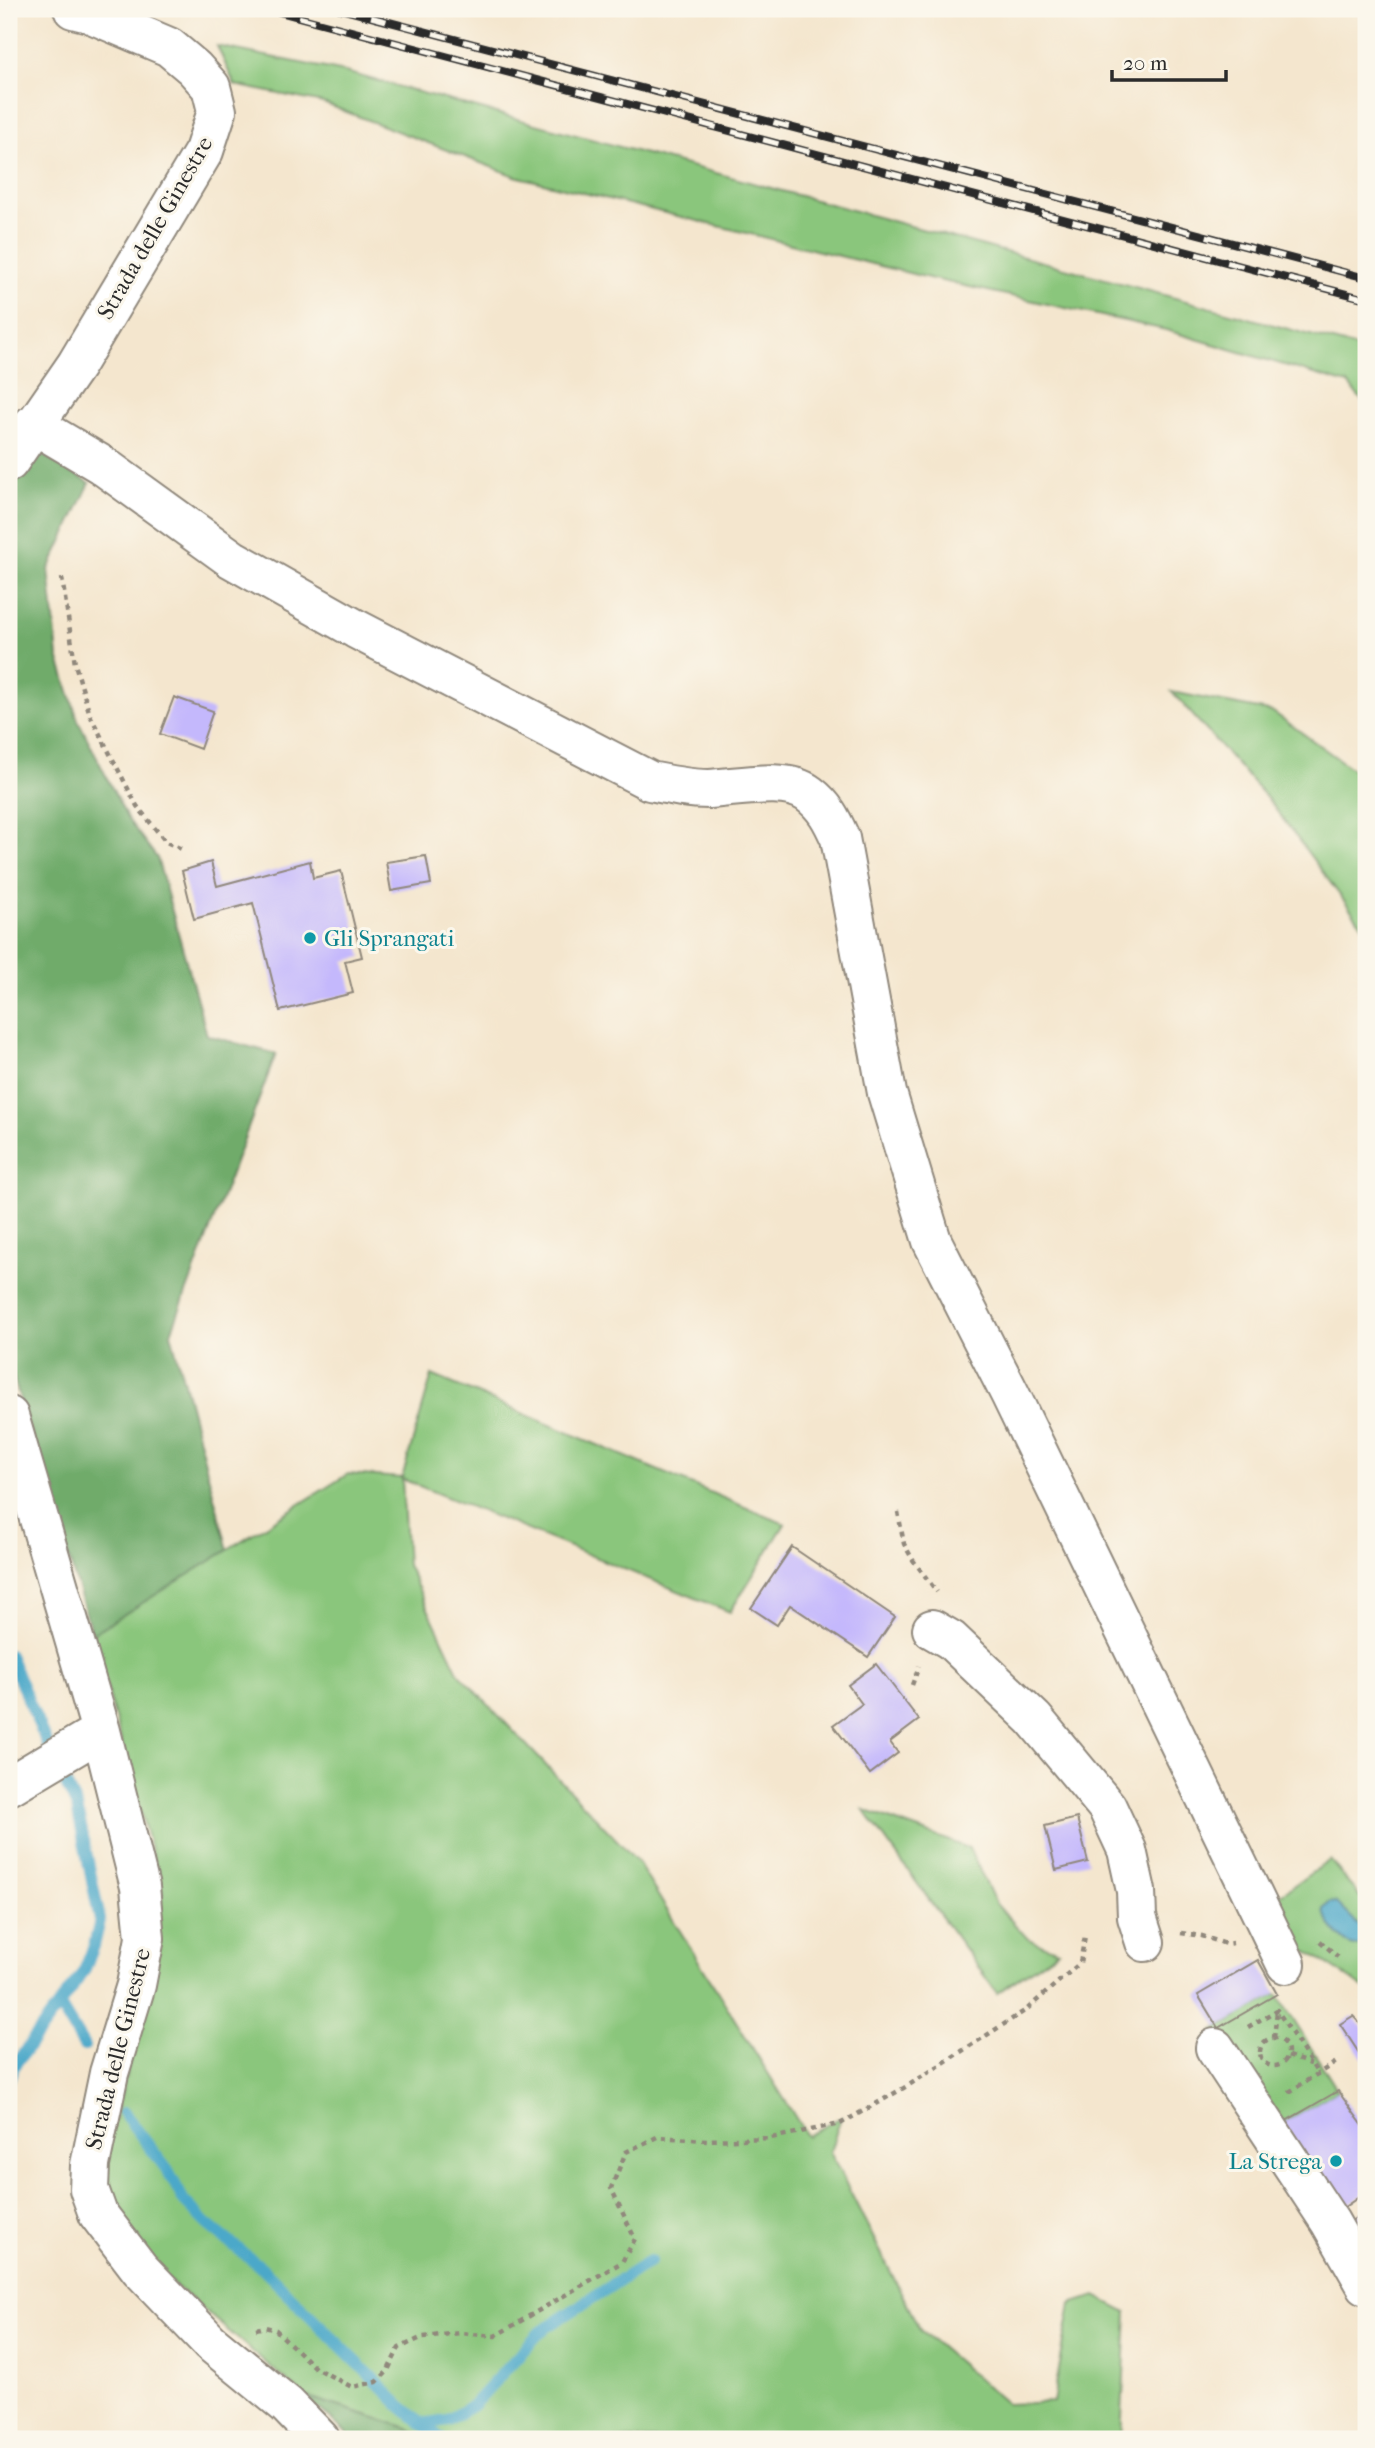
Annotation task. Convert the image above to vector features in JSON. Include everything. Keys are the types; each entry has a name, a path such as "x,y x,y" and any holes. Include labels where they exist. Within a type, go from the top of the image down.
{"street":[{"name":"Strada delle Ginestre","path":"9,462 76,365 204,150 217,111 211,87 169,47 89,13 73,9"},
{"path":"33,425 102,465 232,559 356,629 650,781 682,788 709,789 784,785 807,792 829,814 840,838 887,1093 932,1241 1016,1407 1278,1948"},
{"name":"Strada delle Ginestre","path":"9,1416 101,1731 141,1887 145,1938 136,1985 109,2073 90,2165 89,2189 98,2214 140,2269 210,2342 287,2405 320,2439"},
{"path":"932,1629 951,1640 1034,1719 1107,1807 1127,1850 1136,1891 1137,1917 1158,1937"},
{"path":"9,1786 101,1731"},
{"path":"1229,2039 1366,2285"}],"path":[{"path":"62,579 75,664 90,715 137,806 166,842 184,850"},
{"path":"210,2342 265,2327 276,2330 316,2368 352,2387 377,2382 387,2372 399,2348 424,2337 460,2333 495,2336 622,2262 635,2239 611,2188 626,2151 657,2137 707,2140 771,2138 840,2124 909,2085 1026,2010 1080,1963 1086,1936"},
{"path":"1158,1937 1202,1936 1226,1944 1252,1941 1278,1948"},
{"path":"1274,2038 1277,2010"},
{"path":"1229,2039 1277,2010"},
{"path":"1277,2010 1318,2074"},
{"path":"1265,2040 1282,2040 1288,2048 1288,2056 1282,2064 1265,2064 1260,2048 1265,2040"},
{"path":"1288,2056 1311,2064"},
{"path":"1283,2096 1338,2061"}],"green space":[{"path":"217,46 345,72 1366,350 1366,405 1348,384 1166,330 933,279 515,176 323,103 235,85"},
{"path":"33,449 90,483 49,569 58,656 78,720 127,818 157,858 207,1035 276,1054 171,1333 228,1550 92,1634 9,1363 9,497"},
{"path":"1172,692 1273,712 1366,779 1366,930 1267,798"},
{"path":"432,1375 785,1524 730,1612 402,1479 407,1565 459,1674 636,1860 807,2136 841,2117 830,2152 920,2330 1007,2404 1053,2402 1071,2304 1096,2296 1127,2312 1121,2439 424,2439 408,2428 305,2396 145,2260 97,2186 148,1991 163,1894 92,1634 348,1474 402,1478"},
{"path":"864,1810 969,1848 996,1904 1028,1939 1058,1951 997,1993"},
{"path":"1330,1860 1366,1904 1366,1989 1297,1944 1274,1899"},
{"path":"1277,1994 1338,2091 1279,2125 1214,2031"},
{"path":"305,2396 408,2428 424,2439 353,2439"}],"water":[{"path":"1336,1902 1365,1931 1366,1938 1362,1944 1354,1946 1347,1943 1329,1923 1324,1909 1329,1903"}],"building":[{"path":"174,697 213,711 200,749 160,734"},
{"path":"426,856 431,884 391,891 386,862"},
{"name":"Gli Sprangati","path":"310,861 313,878 341,871 362,957 345,961 353,993 280,1011 253,903 194,919 182,871 211,862 217,886"},
{"path":"792,1547 895,1617 868,1657 790,1605 777,1625 751,1608"},
{"path":"876,1664 919,1720 890,1742 898,1753 870,1774 833,1725 862,1704 848,1685"},
{"path":"1077,1818 1088,1862 1056,1870 1045,1826"},
{"path":"1258,1960 1277,1994 1218,2028 1198,1995"},
{"path":"1353,2016 1366,2030 1366,2057 1363,2059 1340,2024"},
{"name":"La Strega","path":"1338,2091 1366,2130 1366,2192 1340,2210 1279,2125"},
{"name":"La Strega","path":"1366,2211 1366,2246 1350,2222"}],"waterway":[{"path":"9,1655 48,1746"},
{"path":"9,2079 13,2067 84,1971 100,1920 77,1807 62,1776"},
{"path":"60,2006 84,2046"},
{"path":"124,2113 168,2171 184,2201 207,2224 262,2268 401,2406 441,2439"},
{"path":"421,2424 448,2420 473,2405 541,2331 650,2261"}],"railway":[{"path":"268,9 1366,299"},
{"path":"340,9 1366,278"}],"place":[{"name":"Gli Sprangati","path":"310,938"},
{"name":"La Strega","path":"1336,2161"}]}
